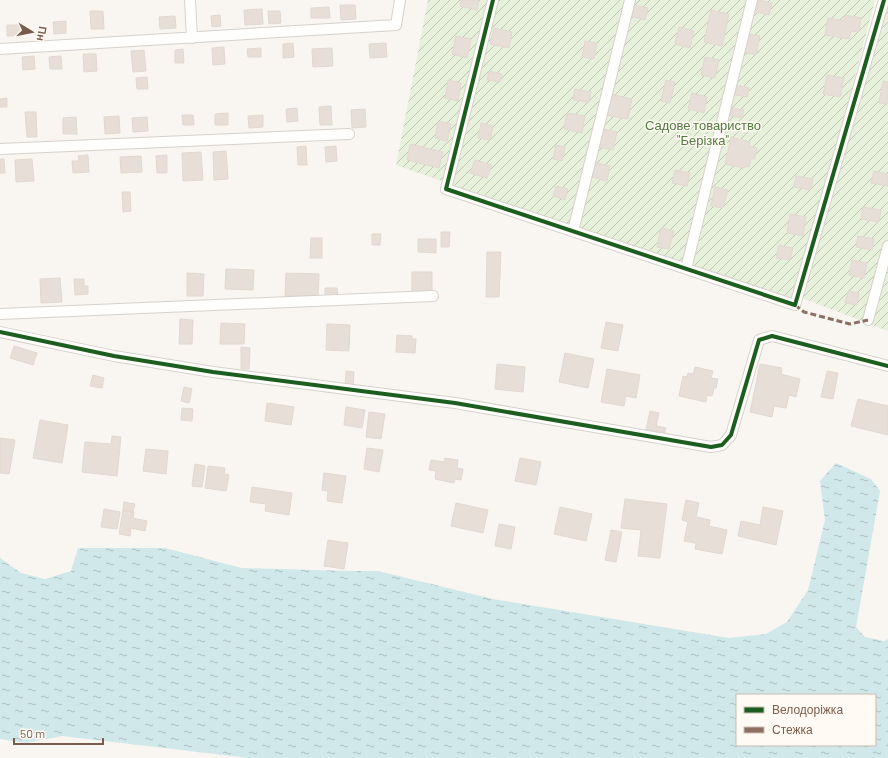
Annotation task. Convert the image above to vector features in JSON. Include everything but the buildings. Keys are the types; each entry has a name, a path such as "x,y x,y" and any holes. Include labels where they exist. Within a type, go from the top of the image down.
{"street":[{"path":"190,0 192,38"},
{"path":"0,49 396,25 400,0"},
{"path":"493,0 446,189 795,305 884,0"},
{"path":"573,231 630,0"},
{"path":"686,269 752,0"},
{"path":"0,149 349,134"},
{"path":"868,320 888,246"},
{"path":"0,314 432,296"},
{"path":"0,332 114,356 206,371 455,403 711,447 722,446 731,435 759,340 772,336 888,366"}],"green space":[{"name":"Садове товариство \"Берізка\"","path":"428,0 875,0 795,305 396,165"},
{"path":"888,0 888,331 802,298"}],"water":[{"path":"836,463 871,479 880,491 856,627 865,637 884,641 888,639 888,758 249,758 62,736 25,743 0,739 0,558 21,573 45,579 71,571 78,548 165,548 242,568 378,571 493,599 729,638 766,634 787,622 808,590 825,520 820,481"}],"marked path":[{"path":"795,305 804,312 850,324 868,320"}],"cycle path":[{"path":"493,0 446,189 795,305 884,0"},
{"path":"0,332 114,356 213,372 455,403 711,447 722,445 731,435 759,340 772,336 888,366"}]}
